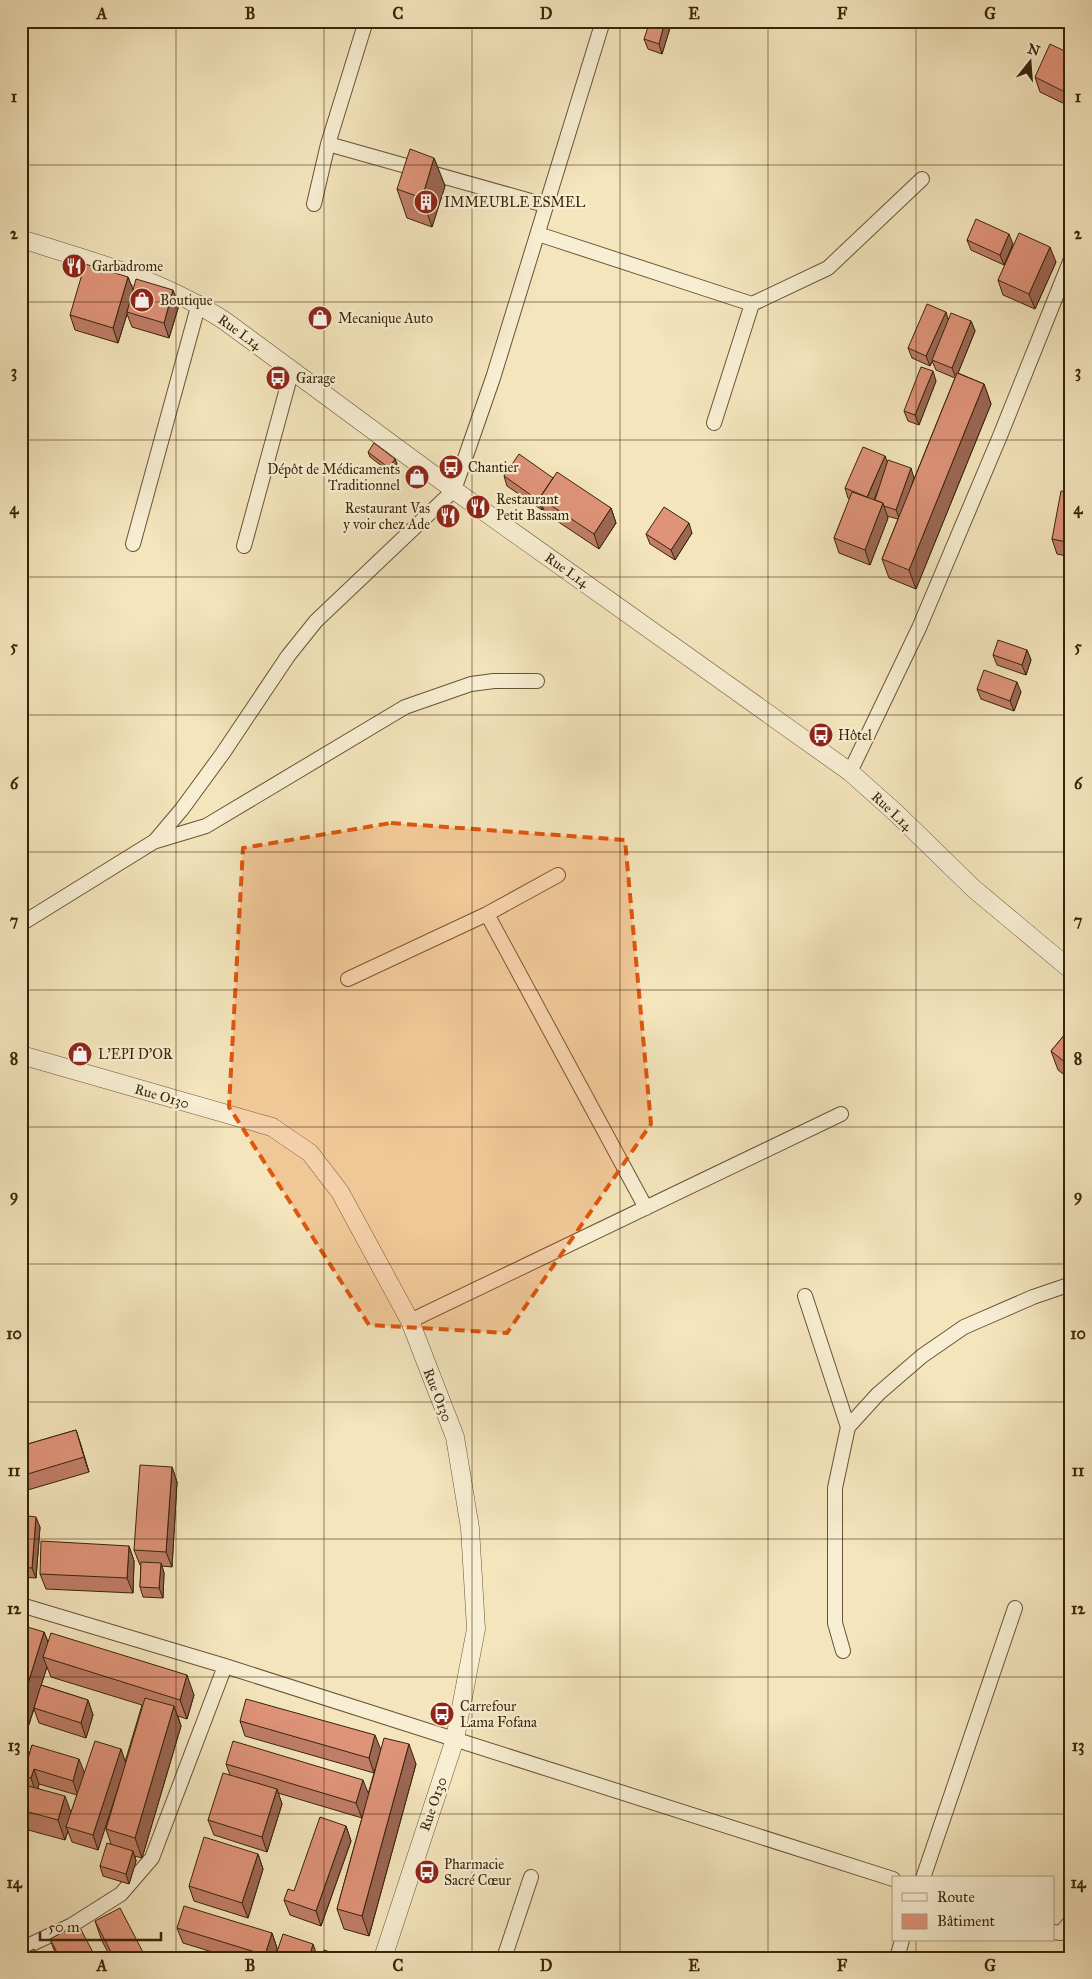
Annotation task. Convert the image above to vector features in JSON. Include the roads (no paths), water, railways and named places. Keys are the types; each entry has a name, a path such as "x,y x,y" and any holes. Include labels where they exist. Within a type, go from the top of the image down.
{"street":[{"path":"314,204 328,144 366,21"},
{"path":"155,841 188,801 223,753 288,656 316,621 454,490 493,378 603,21"},
{"path":"715,21 740,21"},
{"path":"328,144 545,205"},
{"path":"538,234 752,304 828,268 922,179"},
{"name":"Rue L14","path":"21,238 138,276 198,303 454,490 850,772 896,813 974,889 1071,970"},
{"path":"850,772 918,628 1000,436 1071,259"},
{"path":"133,544 198,303"},
{"path":"714,423 752,304"},
{"path":"244,546 292,370"},
{"path":"21,924 155,841 206,826 405,706 471,684 494,681 538,681"},
{"path":"348,979 488,914 558,875"},
{"path":"488,914 646,1208"},
{"name":"Rue O130","path":"21,1055 272,1127 310,1153 340,1192 410,1321 454,1437 470,1528 476,1629 455,1739 383,1958"},
{"path":"410,1321 841,1114"},
{"path":"848,1427 878,1394 922,1356 964,1327 1033,1297 1071,1284"},
{"path":"805,1296 848,1427 835,1488 836,1623 843,1651"},
{"path":"21,1605 224,1666 892,1879"},
{"path":"924,1876 1015,1608"},
{"path":"21,1949 72,1925 121,1894 152,1858 224,1666"},
{"path":"504,1958 531,1878"},
{"path":"1054,1932 1061,1933 1071,1921"},
{"path":"896,1958 901,1942"}],"place":[{"name":"IMMEUBLE ESMEL","path":"426,202"},
{"name":"Garbadrome","path":"74,266"},
{"name":"Boutique","path":"142,300"},
{"name":"Mecanique Auto","path":"320,318"},
{"name":"Garage","path":"278,378"},
{"name":"Chantier","path":"451,467"},
{"name":"Dépôt de Médicaments Traditionnel","path":"417,477"},
{"name":"Restaurant Petit Bassam","path":"478,507"},
{"name":"Restaurant Vas y voir chez Ade","path":"448,516"},
{"name":"Hôtel","path":"821,735"},
{"name":"L'EPI D'OR","path":"80,1054"},
{"name":"Carrefour Lama Fofana","path":"442,1714"},
{"name":"Pharmacie Sacré Cœur","path":"427,1872"}]}
